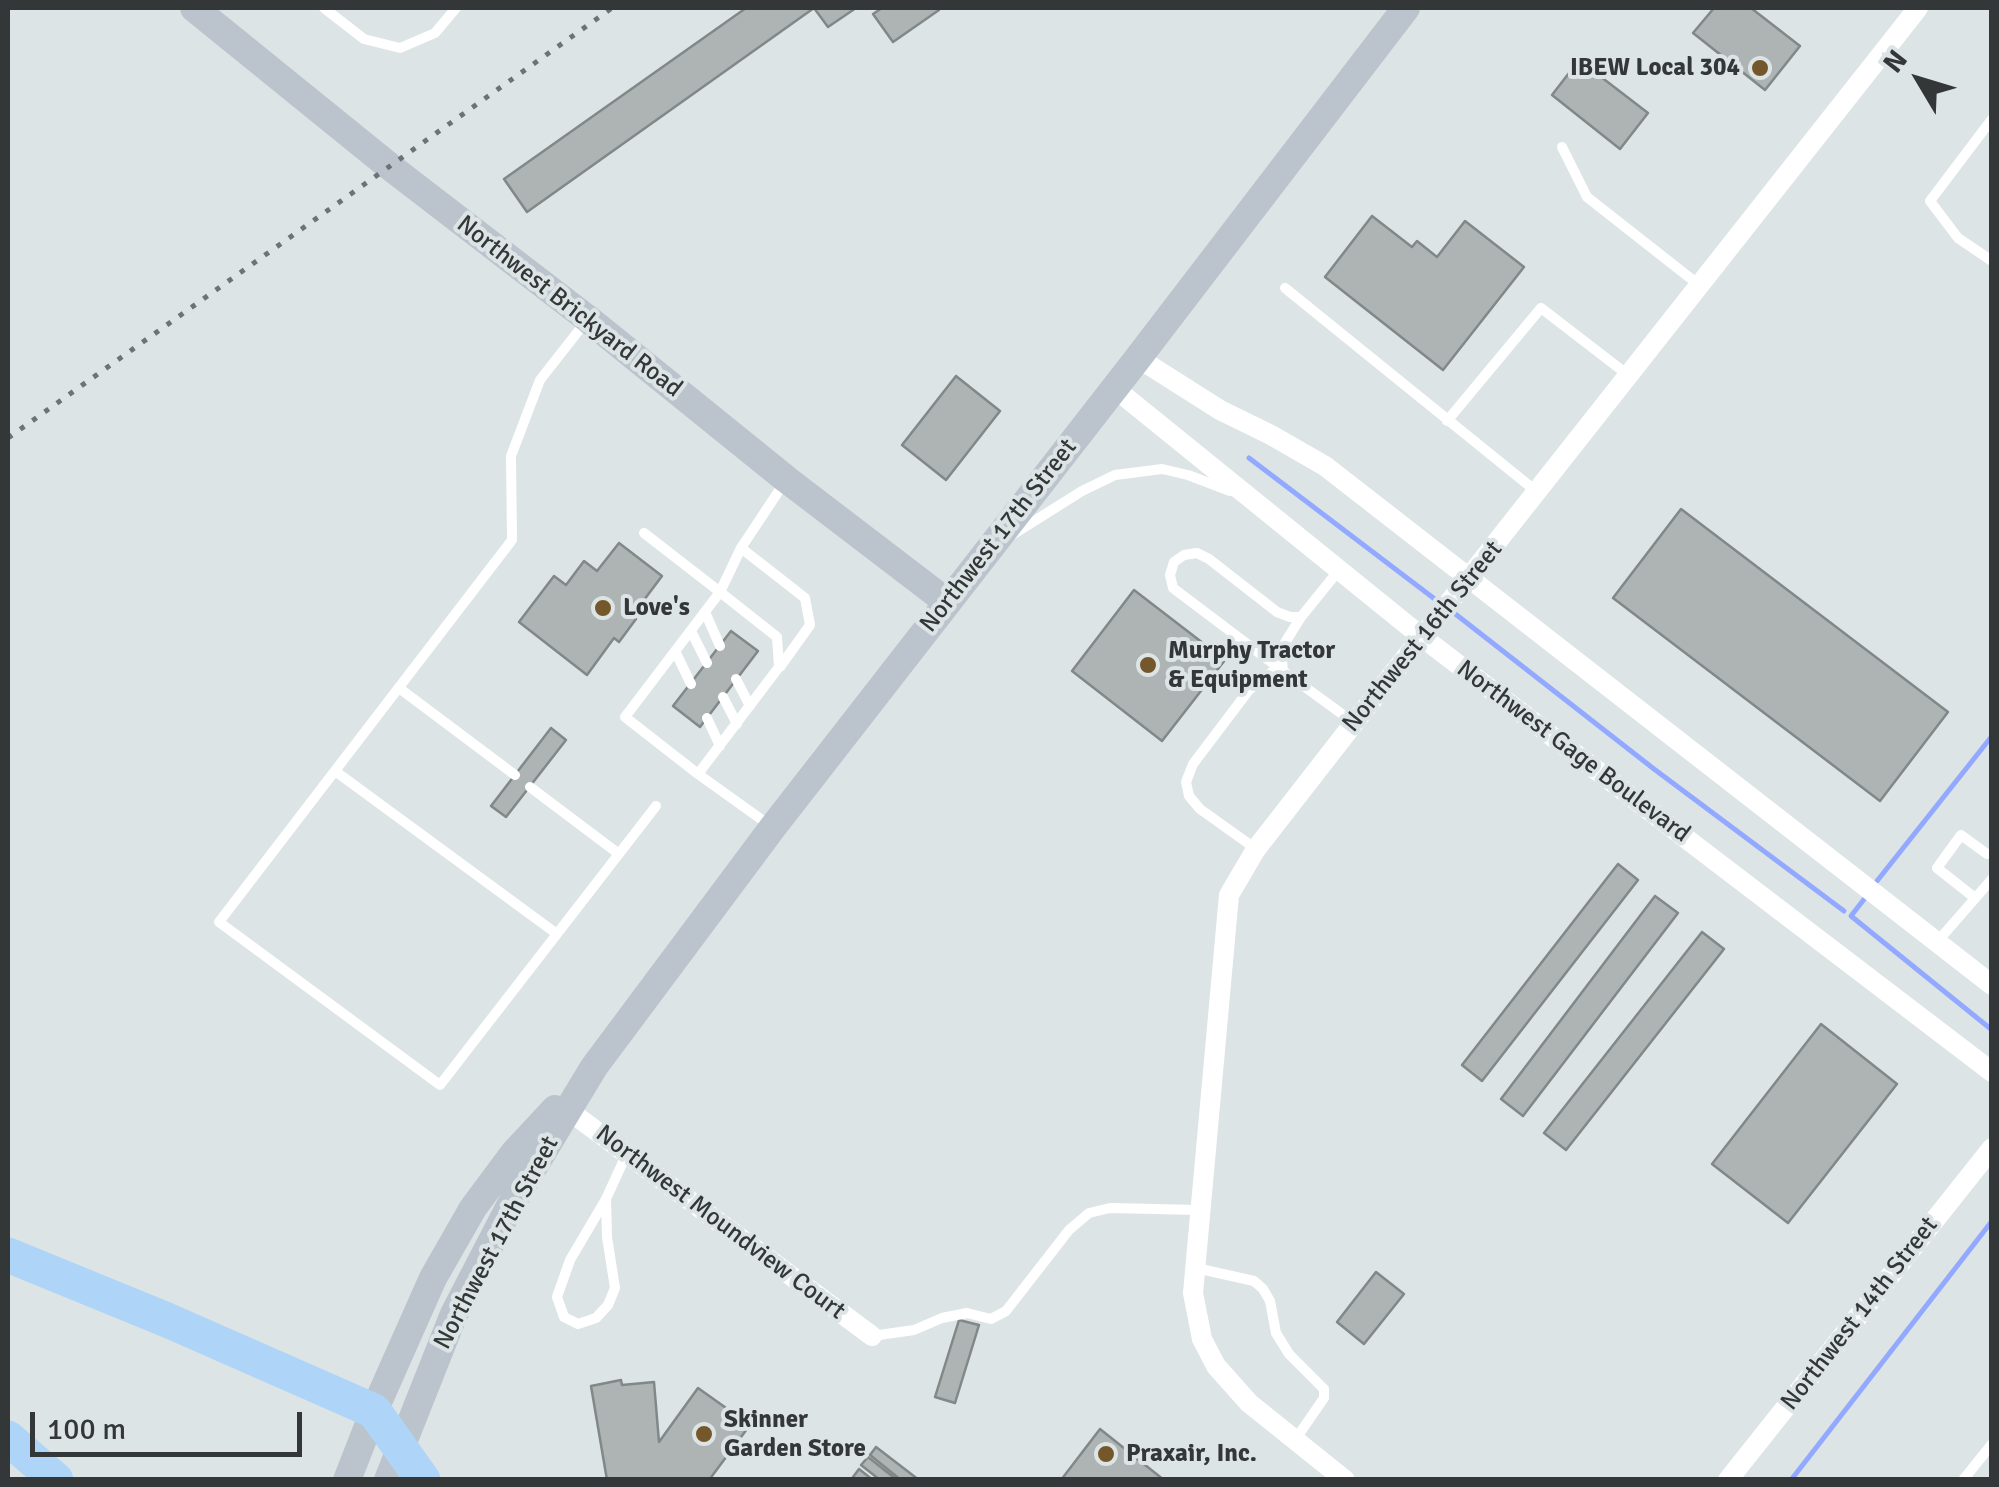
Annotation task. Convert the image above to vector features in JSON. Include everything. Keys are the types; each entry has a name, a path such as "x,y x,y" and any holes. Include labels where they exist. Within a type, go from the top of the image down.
{"highway":[{"path":"8,1256 167,1320 374,1411 424,1480"},
{"path":"8,1438 56,1480"}],"main road":[{"name":"Northwest Brickyard Road","path":"194,8 389,166 947,602"},
{"name":"Northwest 17th Street","path":"347,1480 433,1278 473,1208 514,1152 594,1066 773,827 1406,8"},
{"name":"Northwest 17th Street","path":"388,1480 454,1314 510,1206 594,1066"}],"street":[{"name":"Northwest 16th Street","path":"1295,1440 1249,1403 1216,1366 1202,1339 1193,1294 1229,894 1256,850 1354,723 1918,8"},
{"path":"1138,358 1220,410 1325,466 1992,985"},
{"name":"Northwest Gage Boulevard","path":"1114,387 1422,637 1992,1072"},
{"name":"Northwest Moundview Court","path":"568,1110 872,1336"},
{"name":"Northwest 14th Street","path":"1728,1480 1992,1148"},
{"path":"1295,1440 1344,1480"}],"lane":[{"path":"324,8 364,39 400,48 436,33 456,8"},
{"path":"1992,119 1930,202 1958,238 1992,261"},
{"path":"1562,147 1587,197 1700,285"},
{"path":"1285,288 1538,493"},
{"path":"1447,421 1541,308 1628,375"},
{"path":"588,319 540,380 511,456 512,540 219,922 440,1085 656,806"},
{"path":"990,548 1082,491 1115,475 1144,470 1162,469 1206,481 1272,515"},
{"path":"773,827 626,717 720,592 741,548 786,479"},
{"path":"644,533 777,637 779,667"},
{"path":"698,774 810,625 806,598 741,548"},
{"path":"1300,617 1290,618 1276,612 1197,553 1174,562 1170,575 1173,588 1354,723"},
{"path":"1282,670 1282,649 1300,617 1339,570"},
{"path":"705,612 720,646"},
{"path":"691,631 707,663"},
{"path":"675,651 691,684"},
{"path":"1256,850 1200,809 1189,796 1186,782 1193,764 1249,690 1272,672 1282,670"},
{"path":"736,679 750,706"},
{"path":"399,688 514,775"},
{"path":"723,697 736,724"},
{"path":"707,718 720,746"},
{"path":"335,771 557,934"},
{"path":"530,787 619,854"},
{"path":"1975,898 1936,868 1961,835 1987,854"},
{"path":"1937,942 1992,879"},
{"path":"606,1199 615,1288 608,1305 596,1318 578,1324 564,1317 558,1297 570,1260 628,1152"},
{"path":"872,1336 914,1330 942,1318 968,1313 991,1319 1006,1311 1070,1230 1090,1212 1110,1208 1199,1210"},
{"path":"1195,1268 1254,1281 1264,1289 1276,1333 1289,1354 1324,1390 1324,1398 1295,1440"},
{"path":"1963,1480 1992,1444"}],"building":[{"path":"746,8 814,8 527,212 504,179"},
{"path":"814,8 856,8 828,27"},
{"path":"882,8 939,10 893,42 873,14"},
{"name":"IBEW Local 304","path":"1714,8 1751,8 1800,46 1765,90 1693,33"},
{"path":"1579,60 1648,113 1620,149 1552,95"},
{"path":"1372,216 1412,247 1417,241 1437,257 1465,221 1524,267 1443,370 1325,277"},
{"path":"956,376 1000,411 946,480 902,445"},
{"path":"1681,509 1948,712 1880,801 1613,598"},
{"path":"619,543 662,576 632,616 636,619 619,642 614,638 587,675 519,622 554,576 566,585 584,561 597,571"},
{"name":"Murphy Tractor & Equipment","path":"1134,590 1225,660 1162,741 1072,671"},
{"path":"731,631 758,651 700,727 673,706"},
{"path":"551,728 566,740 506,817 491,806"},
{"path":"1618,864 1638,880 1482,1081 1462,1065"},
{"path":"1655,896 1678,913 1523,1116 1501,1099"},
{"path":"1702,932 1724,949 1566,1150 1544,1133"},
{"path":"1821,1024 1897,1084 1788,1223 1712,1164"},
{"path":"1376,1272 1404,1294 1364,1344 1337,1322"},
{"path":"959,1320 979,1325 955,1403 935,1397"},
{"name":"Skinner Garden Store","path":"621,1380 622,1385 654,1382 659,1442 698,1388 750,1425 709,1480 607,1480 591,1386"},
{"name":"Praxair, Inc.","path":"1100,1429 1164,1480 1061,1480"},
{"path":"876,1447 919,1480 901,1480 870,1455"},
{"path":"868,1457 897,1480 880,1480 861,1465"},
{"path":"859,1469 873,1480 856,1480 853,1477"}],"waterway":[{"path":"1249,458 1440,603"},
{"path":"1449,609 1844,911"},
{"path":"1877,881 1992,736"},
{"path":"1865,898 1851,916 1992,1030"},
{"path":"1791,1480 1992,1221"}],"railway":[{"path":"8,438 612,8"}],"place":[{"name":"IBEW Local 304","path":"1760,68"},
{"name":"Love's","path":"603,608"},
{"name":"Murphy Tractor & Equipment","path":"1148,665"},
{"name":"Skinner Garden Store","path":"704,1434"},
{"name":"Praxair, Inc.","path":"1106,1454"}]}
